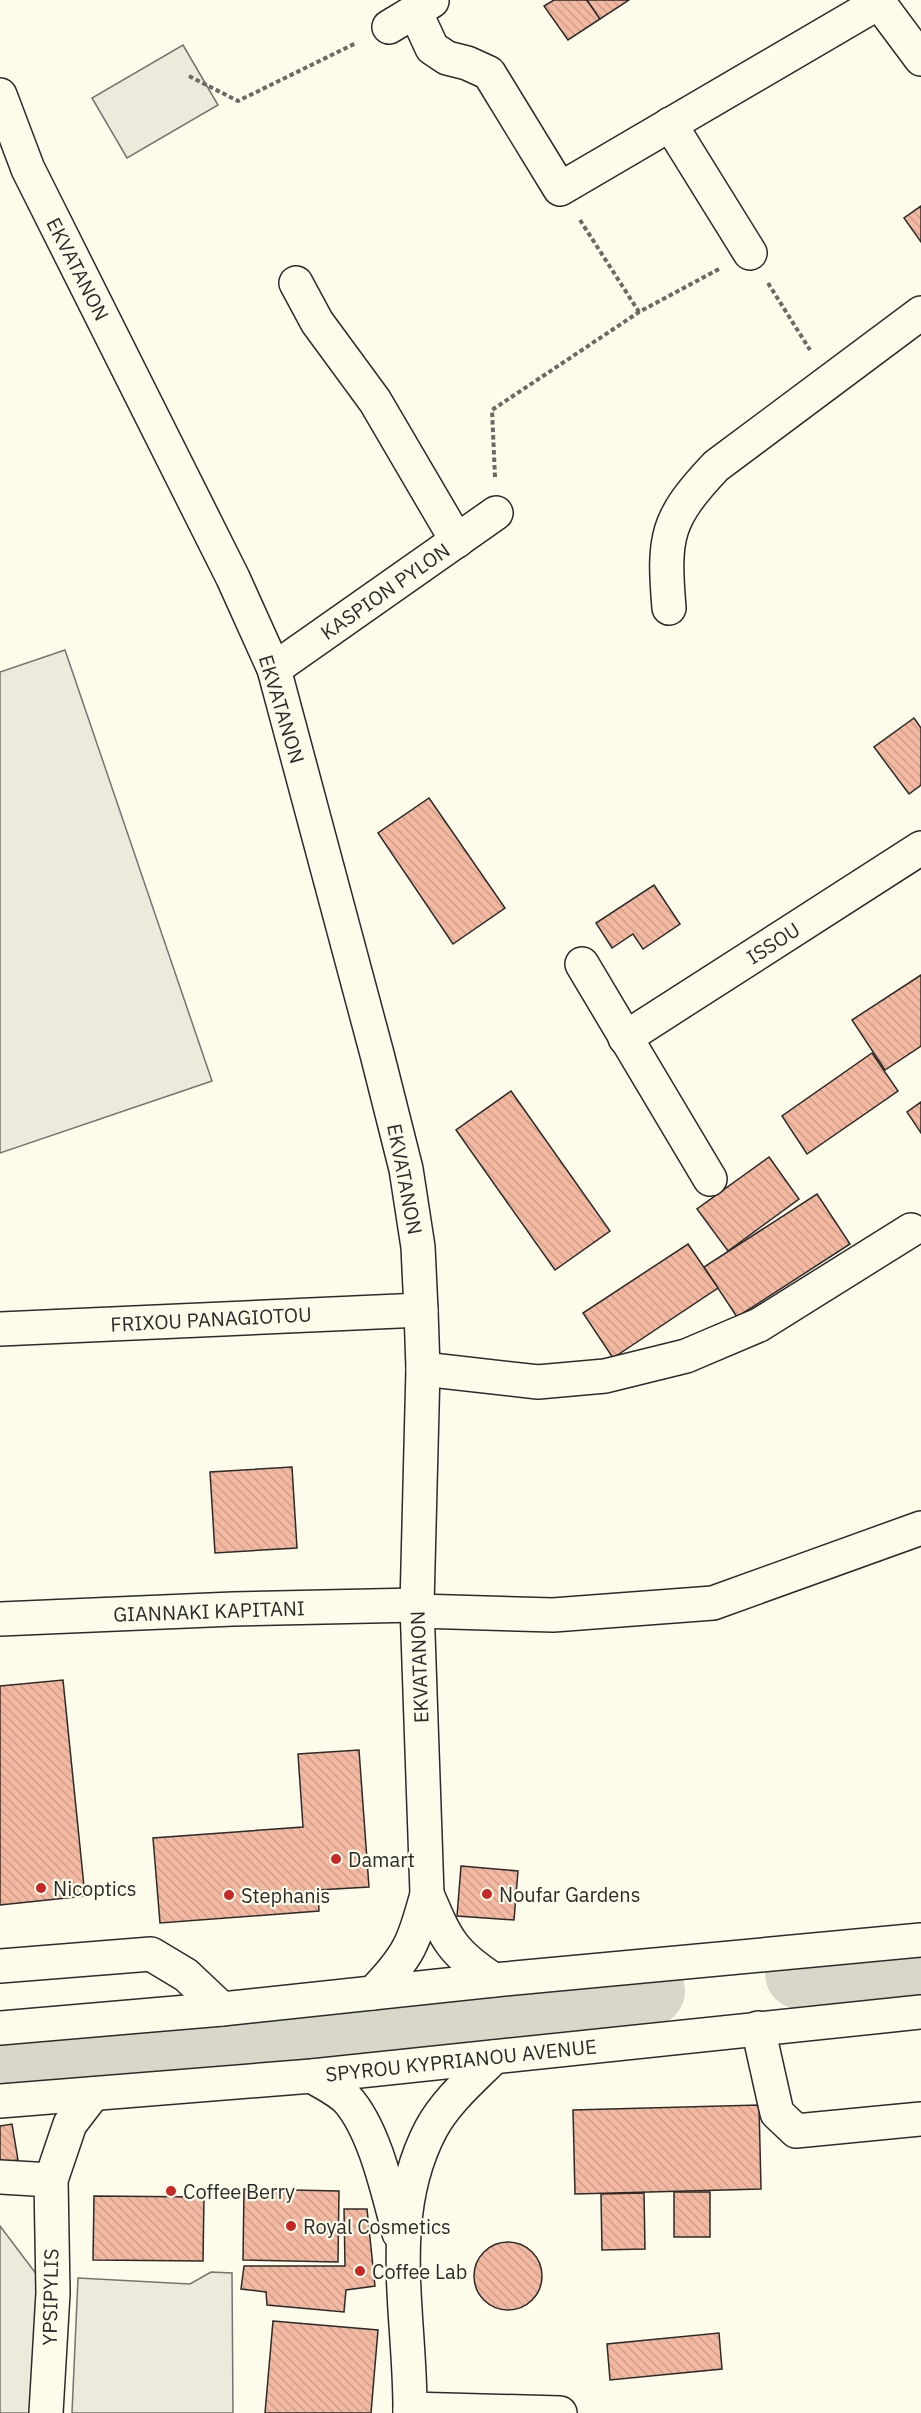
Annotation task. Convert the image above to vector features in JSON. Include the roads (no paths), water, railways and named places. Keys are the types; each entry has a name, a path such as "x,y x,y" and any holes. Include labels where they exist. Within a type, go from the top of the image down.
{"street":[{"path":"413,13 432,48 447,58 467,63 489,73 560,189 877,1 921,58"},
{"name":"EKVATANON","path":"0,95 28,169 233,578 274,669 378,1054 406,1169 418,1247 423,1369 418,1608 427,1894 416,1934 406,1956 374,1993"},
{"path":"670,124 750,253"},
{"path":"296,283 317,322 375,400 457,541"},
{"path":"669,608 666,569 668,542 674,520 692,492 716,466 921,313"},
{"name":"KASPION PYLON","path":"274,669 496,513"},
{"name":"ISSOU","path":"625,1038 921,848"},
{"path":"582,964 710,1179"},
{"path":"423,1369 538,1382 605,1376 686,1356 759,1325 911,1230"},
{"name":"FRIXOU PANAGIOTOU","path":"0,1329 421,1310"},
{"name":"GIANNAKI KAPITANI","path":"0,1619 232,1608 418,1608 554,1615 713,1603 921,1527"},
{"name":"EKVATANON","path":"427,1894 443,1932 455,1950 470,1965 494,1980"},
{"path":"0,2028 921,1940"},
{"path":"0,1966 151,1954 186,1975 222,2008"},
{"name":"SPYROU KYPRIANOU AVENUE","path":"0,2101 312,2076 921,2012"},
{"path":"758,2028 777,2113 796,2131 921,2119"},
{"path":"494,2057 450,2101 431,2128 414,2168 402,2243 410,2411 560,2413"},
{"path":"312,2076 346,2099 367,2132 381,2169 402,2243"},
{"name":"YPSIPYLIS","path":"46,2413 52,2293 51,2180 70,2124 93,2094"},
{"path":"0,2177 51,2180"}],"waterway":[{"path":"800,1974 921,1964"},
{"path":"0,2053 650,1991"}],"place":[{"name":"Damart","path":"336,1859"},
{"name":"Nicoptics","path":"41,1888"},
{"name":"Noufar Gardens","path":"487,1894"},
{"name":"Stephanis","path":"229,1895"},
{"name":"Coffee Berry","path":"171,2191"},
{"name":"Royal Cosmetics","path":"291,2226"},
{"name":"Coffee Lab","path":"360,2271"}]}
